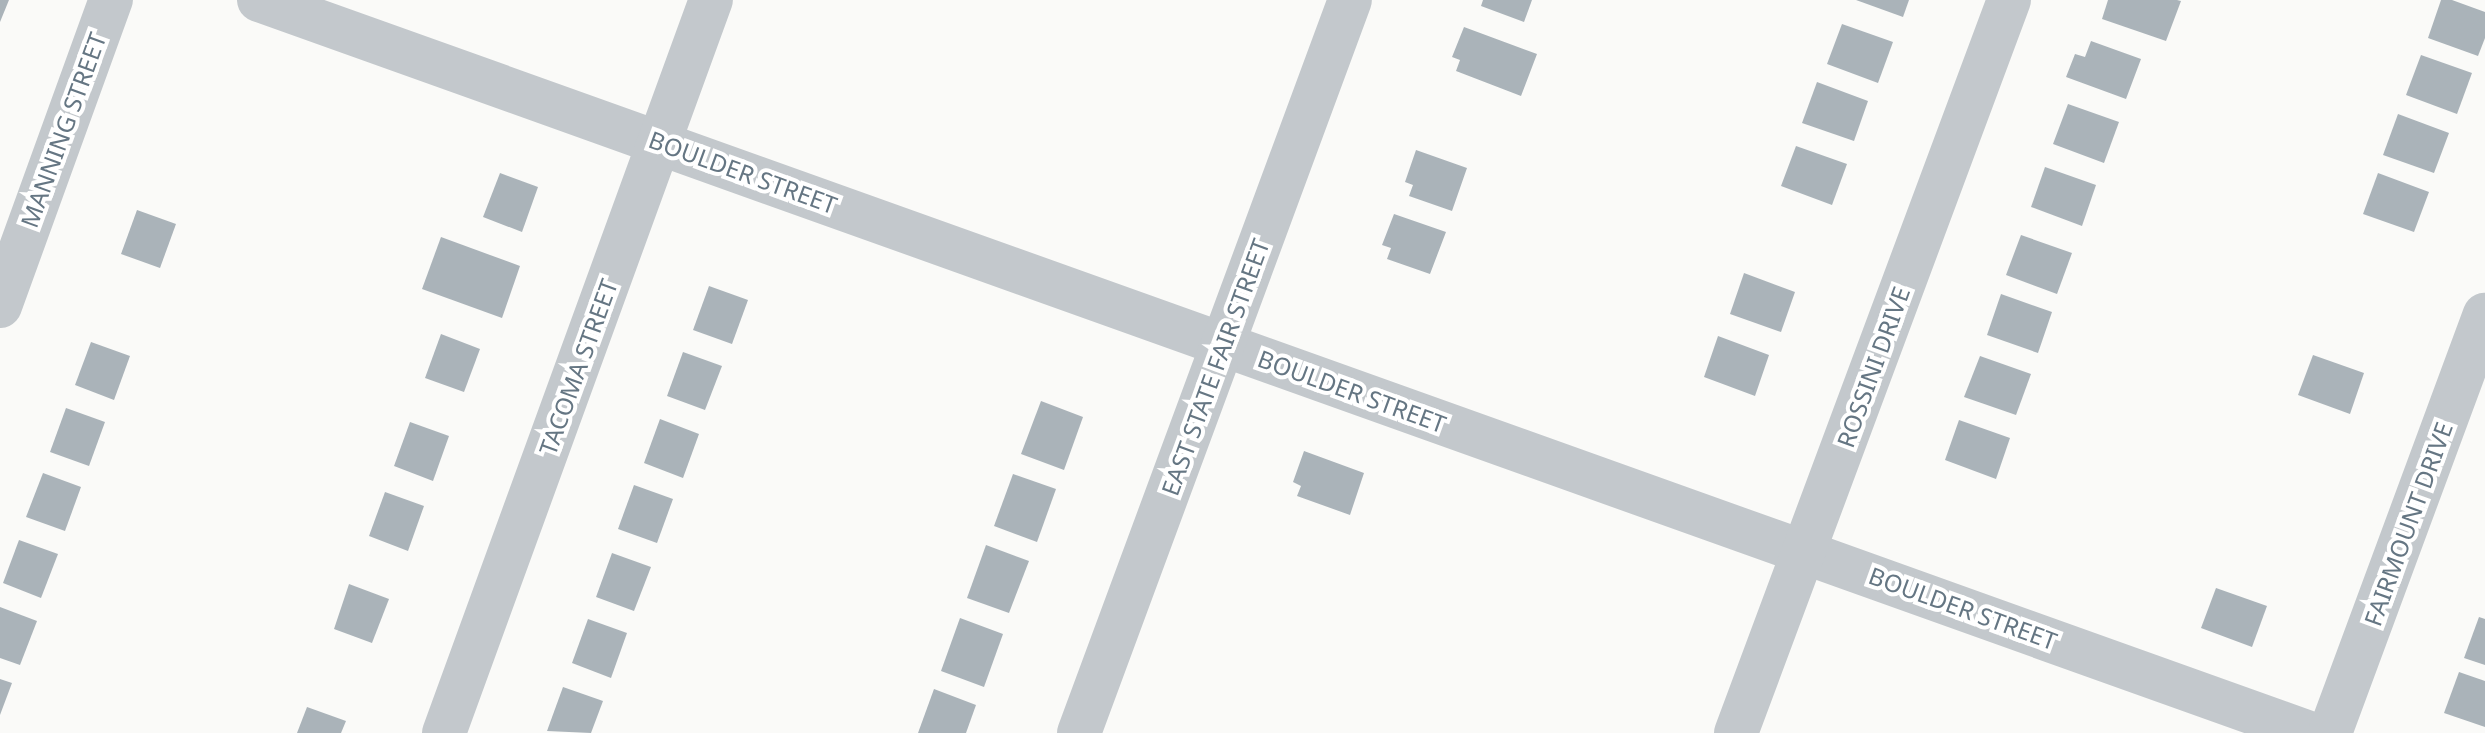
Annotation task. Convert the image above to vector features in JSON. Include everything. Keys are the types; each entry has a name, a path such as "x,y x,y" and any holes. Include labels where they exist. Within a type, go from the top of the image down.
{"street":[{"name":"MANNING STREET","path":"0,306 111,0"},
{"name":"BOULDER STREET","path":"259,0 2310,733"},
{"name":"TACOMA STREET","path":"444,733 711,0"},
{"name":"EAST STATE FAIR STREET","path":"1079,733 1350,0"},
{"name":"ROSSINI DRIVE","path":"1736,733 2009,0"},
{"name":"FAIRMOUNT DRIVE","path":"2330,733 2485,315"}],"building":[{"path":"0,0 9,0 0,22"},
{"path":"1483,0 1532,0 1524,22 1481,6"},
{"path":"1856,0 1909,0 1903,17"},
{"path":"2108,0 2181,1 2166,41 2102,19"},
{"path":"2441,0 2452,0 2485,12 2485,38 2478,56 2428,38"},
{"path":"1842,24 1893,42 1878,83 1827,64"},
{"path":"1464,27 1537,54 1521,96 1456,71 1460,60 1452,57"},
{"path":"2091,41 2141,59 2126,99 2066,77 2075,54 2085,57"},
{"path":"2421,55 2472,73 2457,114 2406,95"},
{"path":"1817,82 1868,101 1854,141 1802,123"},
{"path":"2068,104 2119,122 2104,163 2053,144"},
{"path":"2398,114 2449,133 2434,173 2383,155"},
{"path":"1796,146 1847,164 1832,205 1781,186"},
{"path":"1416,150 1467,168 1452,211 1409,196 1413,185 1405,182"},
{"path":"2045,167 2096,185 2082,226 2031,207"},
{"path":"500,173 538,187 522,232 483,217"},
{"path":"2378,173 2429,192 2414,232 2363,214"},
{"path":"137,210 176,224 160,268 121,254"},
{"path":"1394,214 1446,232 1430,274 1387,259 1391,248 1382,245"},
{"path":"2021,235 2072,253 2057,294 2006,275"},
{"path":"441,237 520,266 502,318 422,289"},
{"path":"1744,273 1795,292 1781,332 1730,314"},
{"path":"709,286 748,300 732,344 693,330"},
{"path":"2001,294 2052,312 2038,353 1987,335"},
{"path":"441,334 480,349 464,392 425,378"},
{"path":"1718,336 1769,355 1755,396 1704,377"},
{"path":"91,342 130,356 114,400 75,385"},
{"path":"683,352 722,366 705,410 667,396"},
{"path":"2313,355 2364,373 2350,414 2298,395"},
{"path":"1980,356 2031,374 2016,415 1964,397"},
{"path":"1041,401 1083,417 1064,470 1021,454"},
{"path":"66,408 105,422 89,466 50,452"},
{"path":"660,419 699,434 683,478 644,463"},
{"path":"1959,420 2010,438 1996,479 1945,460"},
{"path":"410,422 449,436 433,481 394,466"},
{"path":"1304,451 1364,473 1350,515 1297,496 1301,486 1293,482"},
{"path":"43,473 81,487 65,531 26,517"},
{"path":"1013,474 1056,489 1037,542 994,526"},
{"path":"634,485 673,499 657,543 618,529"},
{"path":"385,492 424,506 408,551 369,536"},
{"path":"19,540 58,554 41,598 3,583"},
{"path":"986,545 1029,561 1009,613 967,598"},
{"path":"612,553 651,567 634,611 596,597"},
{"path":"349,584 389,599 372,643 334,629"},
{"path":"2216,588 2267,606 2252,647 2201,628"},
{"path":"0,607 37,621 20,665 0,658"},
{"path":"2479,617 2485,619 2485,665 2464,658"},
{"path":"960,618 1003,634 984,687 941,671"},
{"path":"588,619 627,633 611,678 572,663"},
{"path":"2459,672 2485,681 2485,727 2444,713"},
{"path":"0,679 12,683 0,715"},
{"path":"563,687 603,701 591,733 547,731"},
{"path":"934,689 976,705 966,733 918,733"},
{"path":"307,707 346,721 341,733 297,733"}]}
